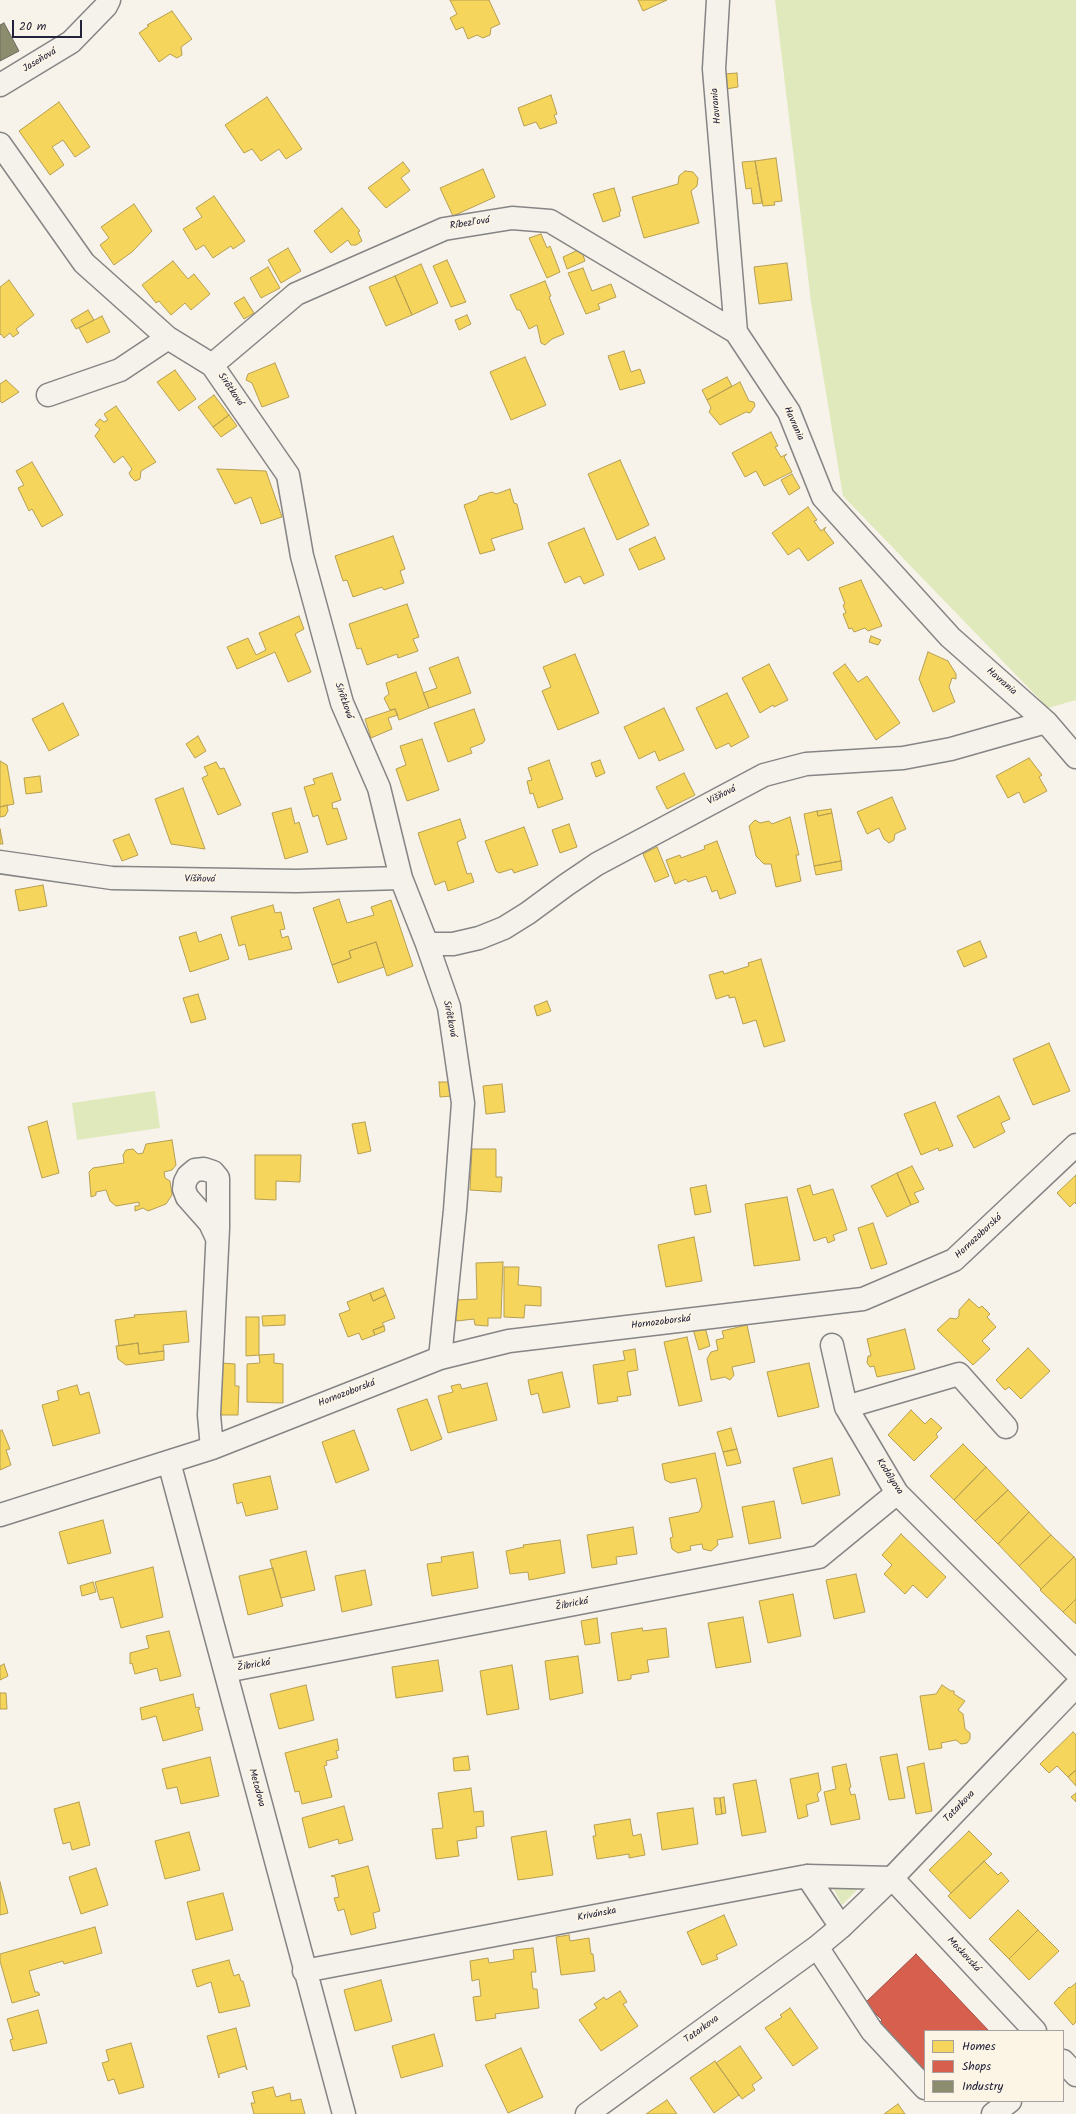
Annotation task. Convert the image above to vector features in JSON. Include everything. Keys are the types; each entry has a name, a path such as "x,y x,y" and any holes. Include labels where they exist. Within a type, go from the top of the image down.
{"street":[{"name":"Jaseňová","path":"0,85 71,42 106,6 109,0"},
{"name":"Havrania","path":"718,0 714,69 736,332 789,412 823,497 950,637 1046,722 1076,757"},
{"name":"Sirôtková","path":"0,144 84,262 168,338 212,364 288,475 302,556 342,703 379,788 401,878 427,944 449,1007 462,1103 455,1210 440,1358"},
{"name":"Ríbezľová","path":"212,364 296,294 444,229 512,218 550,221 736,332"},
{"path":"48,396 120,370 168,338"},
{"name":"Višňová","path":"427,944 453,944 479,938 504,928 528,913 597,864 764,774 806,764 903,758 937,751 1046,722"},
{"name":"Višňová","path":"0,862 112,878 296,881 401,878"},
{"name":"Hornozoborská","path":"0,1515 212,1448 440,1358 509,1341 863,1299 954,1260 1076,1145"},
{"path":"212,1448 209,1415 217,1238"},
{"name":"Kodályova","path":"832,1345 846,1407 897,1493 1076,1672"},
{"path":"846,1407 959,1374 1006,1427"},
{"name":"Metodova","path":"169,1462 226,1671 304,1971 344,2114"},
{"name":"Žibrická","path":"226,1671 819,1557 897,1493"},
{"name":"Tatarkova","path":"587,2114 817,1947 841,1927 892,1878 1076,1686"},
{"path":"807,1876 841,1927"},
{"name":"Krivánska","path":"304,1971 807,1876 892,1878"},
{"name":"Moskovská","path":"892,1878 1034,2030"},
{"path":"817,1947 872,2031 924,2087"},
{"path":"1064,2062 1076,2075"},
{"path":"993,2114 1009,2102"}],"green space":[{"path":"775,0 1076,0 1076,700 1048,708 843,496 811,302"},
{"path":"155,1091 160,1128 77,1140 72,1103"},
{"path":"868,1879 842,1905 830,1882"}],"building: Homes":[{"path":"450,0 489,0 500,24 491,28 490,35 483,38 477,35 468,39 463,27 456,30 450,18 457,14"},
{"path":"638,0 667,0 643,11"},
{"path":"172,11 192,39 181,47 182,55 177,58 170,54 159,62 139,33 149,26 147,25"},
{"path":"737,73 738,87 726,89 724,74"},
{"path":"551,95 557,114 554,115 557,123 540,129 536,122 524,126 518,108"},
{"path":"267,97 302,149 286,159 279,149 261,161 252,149 244,153 225,125"},
{"path":"59,102 90,147 75,157 63,140 52,147 64,165 50,175 19,131"},
{"path":"776,158 782,201 774,202 775,205 763,206 755,161"},
{"path":"755,161 762,203 753,204 751,188 746,189 742,162"},
{"path":"403,162 410,171 401,178 410,190 386,208 368,188"},
{"path":"483,169 495,197 453,216 440,188"},
{"path":"685,171 693,172 698,178 697,186 691,191 699,223 644,238 632,197 678,184 679,176"},
{"path":"614,188 621,211 619,212 620,216 603,222 593,194"},
{"path":"214,196 245,241 233,249 231,246 213,258 204,245 196,250 183,229 202,217 196,208"},
{"path":"134,204 152,231 132,252 114,265 100,245 109,238 101,227"},
{"path":"342,208 360,231 358,232 362,241 356,245 351,245 348,240 331,253 314,231"},
{"path":"541,234 547,248 550,246 560,272 547,278 529,238"},
{"path":"288,248 301,271 281,283 268,260"},
{"path":"578,250 582,252 585,261 567,269 563,257"},
{"path":"447,260 466,302 451,307 433,266"},
{"path":"173,261 188,279 194,274 210,294 191,310 185,303 171,315 159,301 156,303 142,285"},
{"path":"787,263 792,300 759,304 754,267"},
{"path":"421,264 438,303 412,315 395,276"},
{"path":"268,267 280,288 261,298 250,278"},
{"path":"583,268 592,291 611,284 616,297 598,304 600,309 586,314 568,273"},
{"path":"395,276 412,315 386,326 369,287"},
{"path":"9,280 34,315 16,329 19,333 13,337 10,333 4,338 1,334 0,335 0,287"},
{"path":"545,281 551,296 549,297 564,334 552,339 545,345 541,343 537,325 529,329 520,310 517,310 510,295"},
{"path":"244,297 254,313 244,319 234,303"},
{"path":"88,310 94,320 76,329 71,320"},
{"path":"467,315 471,324 459,330 455,320"},
{"path":"102,316 110,332 87,343 79,328"},
{"path":"624,351 631,372 640,369 645,383 620,390 608,356"},
{"path":"525,357 546,405 511,420 490,372"},
{"path":"275,363 289,397 262,407 252,383 246,380 248,374"},
{"path":"175,370 196,399 179,411 157,382"},
{"path":"727,377 732,386 707,400 702,390"},
{"path":"6,380 19,392 2,403 0,401 0,384"},
{"path":"740,382 749,401 754,402 755,406 750,413 746,412 720,425 709,412 711,408 707,400"},
{"path":"214,395 229,415 213,427 198,407"},
{"path":"116,406 156,462 141,471 140,479 135,481 129,473 132,469 123,456 114,463 95,436 100,429 95,425 100,419 104,422 108,420 104,414"},
{"path":"229,415 237,426 221,437 213,427"},
{"path":"771,432 778,446 775,447 781,457 787,454 784,457 792,472 764,486 756,471 745,477 732,453"},
{"path":"620,460 649,525 617,540 588,474"},
{"path":"32,462 63,515 42,527 32,509 29,511 18,488 24,485 16,471"},
{"path":"217,469 266,471 282,517 261,524 251,497 235,504"},
{"path":"792,474 800,488 789,495 781,480"},
{"path":"510,489 514,503 517,504 523,529 491,539 495,550 480,554 464,505 477,500 479,496 492,492 496,494"},
{"path":"808,507 817,520 814,521 821,531 826,527 824,530 834,543 808,561 799,548 788,555 772,533"},
{"path":"584,528 604,575 584,584 580,576 565,583 548,543"},
{"path":"393,536 405,569 400,571 404,583 384,590 382,587 353,597 347,580 343,581 335,556"},
{"path":"655,537 665,559 639,570 629,549"},
{"path":"861,580 882,626 868,631 865,628 854,632 852,628 849,629 843,614 846,613 843,605 845,604 839,588"},
{"path":"407,604 419,637 413,639 418,651 398,658 397,654 367,665 361,648 357,649 349,624"},
{"path":"299,616 304,629 295,634 311,672 288,682 275,652 237,669 227,647 248,638 256,655 266,650 259,633"},
{"path":"871,636 881,640 878,645 869,642"},
{"path":"928,652 948,661 956,674 956,679 952,678 949,687 955,702 933,712 919,679"},
{"path":"575,654 599,713 558,730 542,691 551,687 543,667"},
{"path":"458,657 471,693 429,708 423,693 437,688 429,668"},
{"path":"769,664 788,700 774,707 773,705 760,713 742,678"},
{"path":"845,664 858,682 867,676 900,723 876,740 833,673"},
{"path":"416,672 429,708 399,720 395,709 390,710 384,698 389,694 386,683"},
{"path":"727,693 749,737 731,747 729,743 716,749 696,708"},
{"path":"63,703 79,735 49,751 32,719"},
{"path":"664,708 684,750 659,761 655,751 639,759 624,727"},
{"path":"395,709 398,715 388,718 392,729 371,738 365,719"},
{"path":"474,709 485,740 483,743 470,748 472,753 448,762 434,723"},
{"path":"198,736 206,751 195,758 186,744"},
{"path":"422,739 439,790 407,801 396,769 406,765 400,746"},
{"path":"1029,758 1042,775 1039,777 1047,791 1024,803 1019,792 1008,798 996,776"},
{"path":"549,760 563,799 538,808 533,793 530,794 527,781 532,780 528,768"},
{"path":"600,760 605,773 596,777 591,763"},
{"path":"0,761 7,765 14,804 0,807"},
{"path":"216,762 220,769 224,768 241,805 218,815 202,778 208,775 204,767"},
{"path":"332,773 341,800 332,803 333,809 337,808 347,839 327,845 318,815 313,817 304,787 315,784 313,779"},
{"path":"684,773 695,795 667,809 656,787"},
{"path":"40,776 42,792 26,794 24,778"},
{"path":"183,788 205,849 171,844 155,799"},
{"path":"892,797 906,829 895,834 894,840 889,843 884,839 879,828 867,834 857,812"},
{"path":"7,805 8,811 5,816 0,817 0,807"},
{"path":"291,808 295,824 299,822 308,852 285,859 272,813"},
{"path":"831,809 832,813 818,816 817,811"},
{"path":"817,811 818,816 832,813 841,861 814,866 804,814"},
{"path":"790,817 799,855 796,855 801,881 776,887 771,864 764,864 756,856 749,826 755,820 760,823 769,821 772,824"},
{"path":"460,819 466,838 457,842 467,874 471,873 474,882 448,891 445,881 435,885 418,833"},
{"path":"569,824 577,847 560,853 552,830"},
{"path":"524,827 538,865 514,873 512,869 499,873 496,871 485,841"},
{"path":"0,829 3,844 0,844"},
{"path":"129,834 138,855 122,861 113,840"},
{"path":"717,841 736,893 720,899 717,890 712,892 706,876 688,882 686,879 675,884 666,860 680,855 681,858 705,849 704,846"},
{"path":"657,847 669,876 655,882 643,854"},
{"path":"841,861 842,870 816,875 814,866"},
{"path":"43,885 47,906 19,911 15,890"},
{"path":"339,899 347,923 374,915 371,907 391,900 413,966 387,976 376,942 349,951 351,958 332,965 313,908"},
{"path":"273,905 275,913 281,912 285,929 280,930 282,938 288,936 292,949 249,960 245,944 239,946 231,917"},
{"path":"196,932 199,942 221,934 229,959 190,972 179,937"},
{"path":"980,941 987,957 964,967 957,951"},
{"path":"376,942 384,967 338,983 332,965 351,958 349,951"},
{"path":"761,959 785,1041 764,1047 756,1020 743,1024 735,997 729,998 729,995 716,999 709,975 723,971 724,974 749,966 748,963"},
{"path":"198,994 206,1019 191,1023 183,998"},
{"path":"547,1001 551,1011 537,1016 534,1006"},
{"path":"1049,1043 1070,1091 1033,1105 1013,1059"},
{"path":"439,1082 449,1082 451,1096 440,1097"},
{"path":"502,1084 505,1112 486,1114 483,1086"},
{"path":"999,1096 1010,1119 1001,1123 1005,1132 974,1148 957,1116"},
{"path":"935,1102 953,1146 939,1151 938,1148 921,1155 904,1114"},
{"path":"47,1121 59,1173 42,1178 28,1127"},
{"path":"365,1122 371,1151 358,1154 352,1124"},
{"path":"172,1140 176,1165 172,1170 164,1172 165,1178 170,1181 172,1195 166,1204 148,1211 143,1208 135,1211 135,1206 139,1206 139,1202 116,1206 110,1201 106,1190 96,1192 96,1195 91,1197 89,1172 93,1168 124,1163 123,1155 126,1150 133,1149 138,1154 143,1153 146,1144"},
{"path":"472,1149 496,1149 496,1177 502,1177 501,1192 470,1190"},
{"path":"255,1155 301,1155 300,1182 276,1181 276,1200 255,1199"},
{"path":"912,1166 924,1189 914,1193 919,1202 911,1205 897,1173"},
{"path":"897,1173 911,1205 887,1217 871,1186"},
{"path":"1076,1175 1076,1204 1075,1202 1070,1207 1057,1193"},
{"path":"706,1185 711,1212 695,1215 690,1188"},
{"path":"810,1185 813,1195 833,1189 847,1230 833,1235 835,1240 828,1243 826,1237 814,1241 797,1189"},
{"path":"787,1197 800,1260 754,1266 745,1204"},
{"path":"873,1223 887,1264 871,1269 858,1228"},
{"path":"694,1237 702,1281 666,1287 658,1245"},
{"path":"503,1262 501,1318 488,1318 488,1326 475,1325 474,1319 457,1321 453,1315 456,1300 477,1299 476,1263"},
{"path":"504,1267 519,1267 518,1285 541,1287 541,1306 525,1305 524,1318 504,1317"},
{"path":"383,1288 386,1295 373,1301 370,1293"},
{"path":"370,1293 373,1301 386,1295 395,1318 382,1323 384,1326 373,1330 375,1335 362,1340 359,1333 348,1337 339,1314 350,1310 347,1302"},
{"path":"969,1299 979,1308 982,1306 990,1314 987,1317 996,1327 982,1341 990,1349 973,1365 937,1330 950,1318 956,1319 959,1316 959,1310"},
{"path":"186,1311 189,1342 163,1345 164,1351 139,1354 138,1343 119,1346 115,1320 135,1317 134,1315"},
{"path":"285,1315 285,1325 263,1326 262,1316"},
{"path":"246,1317 259,1317 259,1355 246,1356"},
{"path":"747,1325 755,1362 732,1367 734,1375 730,1380 725,1377 711,1380 707,1359 711,1352 718,1350 716,1340 724,1338 722,1331"},
{"path":"384,1326 385,1331 375,1335 373,1330"},
{"path":"705,1327 710,1346 699,1350 693,1329"},
{"path":"905,1329 915,1369 877,1377 874,1366 870,1367 867,1363 868,1356 871,1356 867,1339"},
{"path":"687,1337 702,1401 679,1406 664,1342"},
{"path":"138,1343 139,1354 164,1351 164,1360 126,1365 118,1359 116,1346"},
{"path":"1028,1348 1050,1371 1021,1399 1009,1387 1005,1390 996,1380"},
{"path":"635,1349 638,1370 627,1372 631,1395 617,1397 618,1401 598,1404 593,1365 625,1360 623,1351"},
{"path":"274,1354 274,1363 283,1364 283,1403 247,1402 247,1364 260,1363 259,1355"},
{"path":"222,1363 235,1364 235,1386 239,1386 238,1415 220,1415"},
{"path":"809,1363 819,1407 778,1417 767,1372"},
{"path":"562,1372 570,1407 543,1413 538,1393 531,1395 528,1380"},
{"path":"487,1383 497,1420 448,1433 438,1396 453,1392 451,1386 460,1384 462,1389"},
{"path":"77,1385 80,1395 89,1392 100,1433 53,1446 42,1405 59,1400 57,1391"},
{"path":"427,1399 442,1439 411,1451 397,1409"},
{"path":"911,1410 925,1424 931,1418 942,1428 936,1434 938,1437 914,1461 888,1435"},
{"path":"731,1428 737,1449 723,1452 717,1432"},
{"path":"2,1430 10,1449 6,1450 11,1465 0,1470 0,1431"},
{"path":"354,1430 369,1470 336,1483 322,1442"},
{"path":"963,1444 986,1467 954,1500 930,1476"},
{"path":"737,1449 741,1463 727,1466 723,1452"},
{"path":"715,1453 733,1537 717,1540 718,1545 711,1551 703,1549 702,1544 690,1546 691,1550 678,1553 672,1549 670,1538 673,1537 669,1518 699,1512 702,1506 696,1478 671,1483 665,1480 662,1464"},
{"path":"832,1458 840,1495 802,1504 793,1468"},
{"path":"986,1467 1008,1490 975,1521 954,1500"},
{"path":"270,1476 278,1509 246,1516 242,1502 237,1504 233,1484"},
{"path":"1008,1490 1029,1512 998,1544 975,1521"},
{"path":"774,1501 781,1538 749,1544 742,1507"},
{"path":"1029,1512 1051,1535 1019,1566 998,1544"},
{"path":"103,1520 111,1553 68,1564 59,1532"},
{"path":"633,1527 637,1554 616,1557 617,1564 592,1568 587,1535"},
{"path":"901,1534 946,1577 927,1598 913,1585 905,1594 884,1574 892,1565 882,1555"},
{"path":"1051,1535 1074,1557 1041,1589 1019,1566"},
{"path":"560,1540 565,1573 529,1580 528,1572 510,1574 506,1551 524,1547 523,1545"},
{"path":"306,1551 315,1590 281,1598 270,1560"},
{"path":"473,1552 478,1588 432,1596 427,1564 442,1562 441,1557"},
{"path":"1074,1557 1076,1560 1076,1599 1063,1612 1040,1590"},
{"path":"153,1567 163,1617 121,1628 113,1597 100,1600 95,1582"},
{"path":"273,1568 283,1606 248,1615 239,1576"},
{"path":"365,1570 372,1605 342,1612 335,1576"},
{"path":"856,1574 865,1612 834,1619 826,1580"},
{"path":"93,1582 96,1592 82,1596 80,1586"},
{"path":"793,1594 801,1636 768,1643 759,1601"},
{"path":"1076,1599 1076,1624 1063,1612"},
{"path":"743,1617 751,1662 716,1668 708,1623"},
{"path":"597,1618 600,1643 585,1645 581,1621"},
{"path":"642,1628 643,1631 666,1628 669,1657 647,1660 649,1672 631,1675 631,1679 618,1681 611,1633"},
{"path":"169,1631 181,1676 160,1681 157,1668 135,1674 132,1663 130,1664 130,1653 149,1648 146,1636"},
{"path":"578,1656 583,1693 550,1700 545,1661"},
{"path":"438,1660 443,1691 396,1698 392,1667"},
{"path":"4,1664 8,1676 0,1680 0,1666"},
{"path":"512,1665 519,1709 487,1715 480,1671"},
{"path":"306,1685 314,1720 279,1729 270,1694"},
{"path":"942,1685 951,1691 954,1691 954,1694 965,1701 958,1710 963,1714 965,1729 970,1733 970,1739 967,1743 961,1744 956,1740 941,1743 942,1748 929,1750 920,1696 936,1694"},
{"path":"0,1693 6,1693 7,1709 0,1709"},
{"path":"193,1694 196,1708 199,1707 200,1709 198,1710 203,1730 163,1741 156,1716 142,1720 140,1708"},
{"path":"1073,1732 1076,1735 1076,1770 1068,1777 1057,1766 1049,1773 1040,1764"},
{"path":"337,1739 339,1750 336,1751 338,1758 326,1761 327,1765 324,1766 332,1797 302,1804 299,1791 295,1792 285,1753"},
{"path":"897,1754 905,1798 889,1800 880,1757"},
{"path":"468,1756 470,1770 454,1771 453,1758"},
{"path":"210,1757 219,1796 181,1804 177,1787 167,1789 162,1769"},
{"path":"924,1763 932,1811 916,1814 907,1767"},
{"path":"846,1764 851,1787 849,1788 851,1795 855,1794 860,1819 831,1825 824,1792 836,1789 832,1767"},
{"path":"1076,1770 1076,1786 1068,1777"},
{"path":"818,1773 821,1790 817,1794 819,1801 806,1805 808,1816 798,1819 790,1779"},
{"path":"756,1780 766,1832 742,1836 733,1784"},
{"path":"471,1788 474,1812 483,1811 484,1826 476,1827 477,1838 457,1841 459,1856 436,1859 432,1829 443,1828 438,1793"},
{"path":"1076,1793 1076,1802 1071,1797"},
{"path":"724,1797 726,1813 722,1814 720,1798"},
{"path":"714,1798 720,1798 722,1814 716,1815"},
{"path":"79,1802 90,1845 72,1850 70,1842 63,1844 54,1809"},
{"path":"344,1806 353,1840 339,1844 338,1839 309,1848 302,1818"},
{"path":"693,1808 698,1844 662,1850 657,1813"},
{"path":"630,1819 633,1836 641,1834 645,1855 629,1858 629,1854 597,1859 593,1836 596,1836 594,1825"},
{"path":"546,1831 553,1875 518,1880 511,1837"},
{"path":"969,1831 992,1854 951,1893 929,1870"},
{"path":"189,1832 200,1870 165,1879 155,1841"},
{"path":"984,1861 998,1875 1001,1872 1009,1881 970,1919 948,1896"},
{"path":"368,1866 380,1911 373,1913 376,1928 351,1935 344,1909 338,1911 334,1898 339,1897 335,1877 331,1876"},
{"path":"96,1868 108,1905 81,1914 69,1877"},
{"path":"0,1882 8,1913 0,1915"},
{"path":"223,1893 233,1930 196,1940 187,1902"},
{"path":"1018,1910 1038,1930 1009,1959 989,1939"},
{"path":"724,1915 737,1945 716,1955 718,1959 702,1965 687,1932"},
{"path":"95,1927 102,1953 64,1964 63,1961 29,1971 35,1992 38,1992 40,1995 12,2003 0,1961 0,1954"},
{"path":"1038,1930 1059,1951 1029,1980 1009,1959"},
{"path":"569,1935 570,1941 589,1938 595,1971 561,1975 556,1937"},
{"path":"533,1948 536,1972 531,1972 533,1989 537,1989 539,2008 495,2014 496,2018 476,2021 473,1997 481,1996 479,1979 472,1981 470,1961 488,1958 489,1963 514,1959 513,1950"},
{"path":"229,1960 234,1976 239,1974 241,1981 243,1981 250,2006 219,2013 211,1982 197,1987 192,1970"},
{"path":"381,1980 392,2021 355,2031 344,1990"},
{"path":"1076,1983 1076,2022 1073,2025 1054,2003 1069,1987 1070,1988"},
{"path":"620,1991 627,2002 623,2004 638,2026 601,2051 579,2020 597,2008 594,2004 604,1997 606,2000"},
{"path":"790,2008 818,2048 793,2066 765,2028 782,2017 780,2015"},
{"path":"38,2010 47,2043 13,2051 10,2040 13,2039 7,2019"},
{"path":"236,2028 247,2070 245,2066 219,2074 219,2078 207,2036"},
{"path":"434,2034 443,2066 401,2078 392,2046"},
{"path":"131,2043 144,2087 119,2094 114,2079 108,2081 102,2063 109,2061 106,2050"},
{"path":"740,2046 762,2078 752,2085 755,2090 742,2099 716,2063"},
{"path":"521,2048 543,2097 508,2113 485,2065"},
{"path":"715,2061 739,2095 714,2113 690,2078"},
{"path":"273,2087 276,2097 290,2093 291,2101 301,2099 305,2114 254,2114 251,2103 255,2103 252,2092"},
{"path":"667,2100 677,2114 646,2114"},
{"path":"898,2104 905,2114 884,2114"}],"building: Shops":[{"path":"916,1954 988,2030 924,2030 924,2073 878,2024 882,2020 865,2003"}],"building: Industry":[{"path":"4,23 19,51 0,61 0,25"}]}
